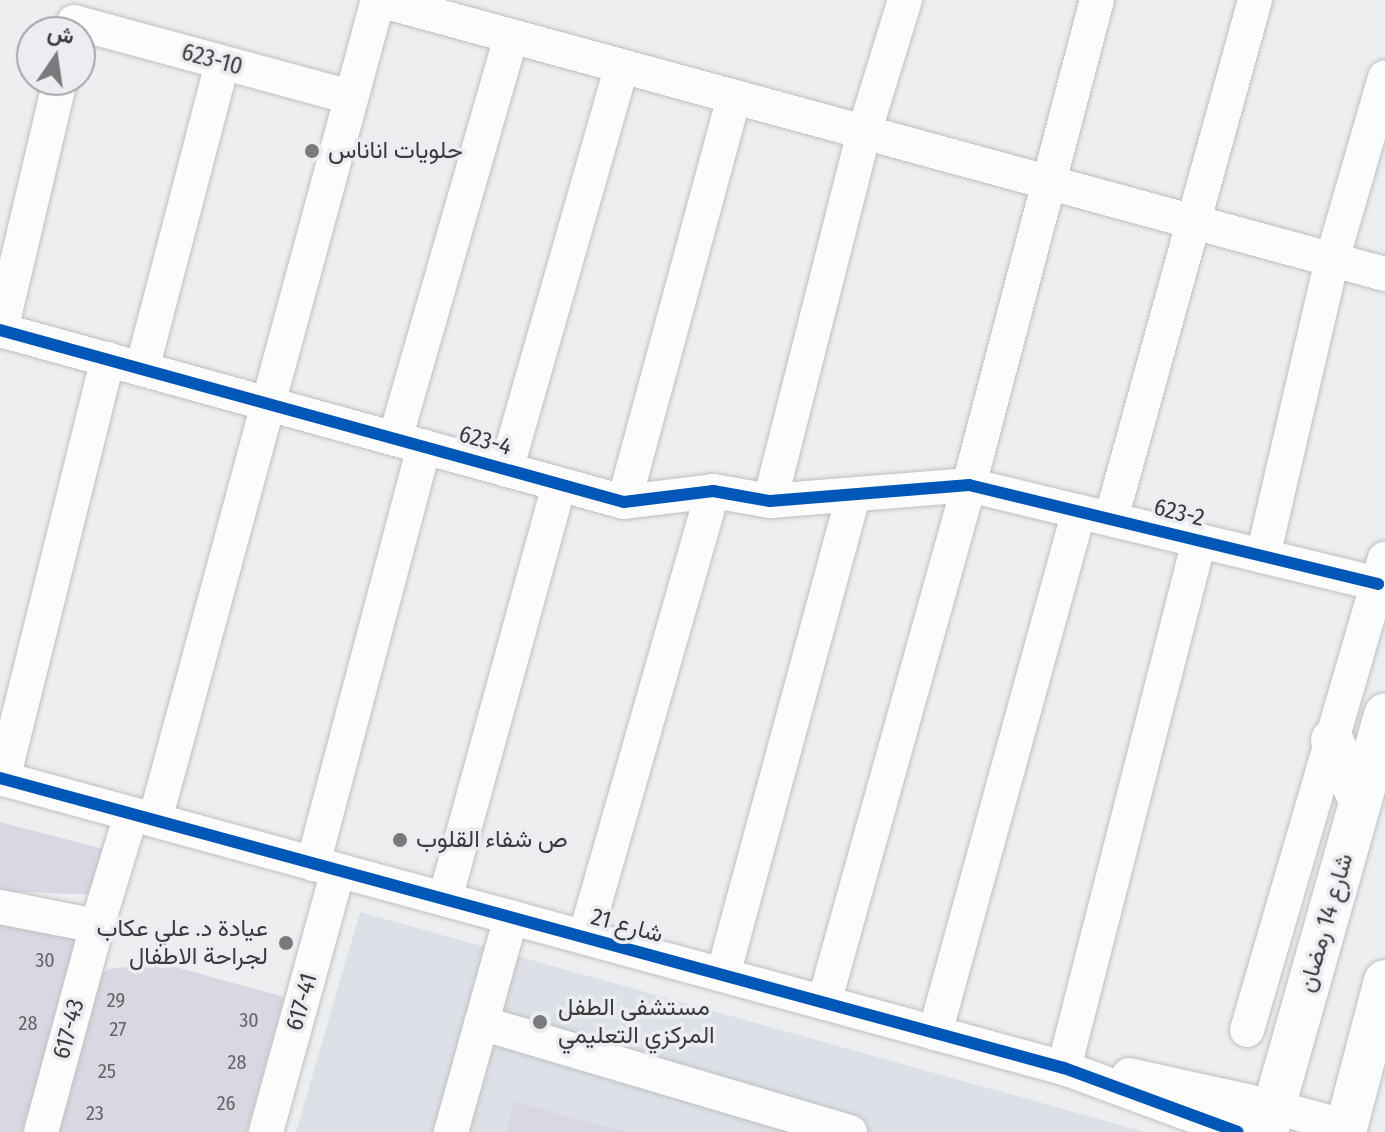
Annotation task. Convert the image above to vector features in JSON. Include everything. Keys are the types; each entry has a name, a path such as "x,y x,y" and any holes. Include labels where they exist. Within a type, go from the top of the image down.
{"main road":[{"name":"شارع 14 رمضان","path":"1271,1119 1385,714"},
{"path":"1332,740 1360,801"},
{"path":"1345,1129 1385,981"}],"street":[{"path":"378,0 1385,274"},
{"name":"617-43","path":"41,1132 97,926 143,818 268,404 378,0"},
{"path":"770,501 864,133 905,0"},
{"path":"824,1003 969,485 1097,0"},
{"path":"935,1033 1095,515 1196,223 1255,0"},
{"name":"623-10","path":"96,24 222,63 351,97"},
{"name":"617-41","path":"266,1132 326,868 409,443 511,36"},
{"path":"142,369 222,63"},
{"path":"506,470 622,66"},
{"path":"1263,556 1332,260 1385,78"},
{"path":"0,330 56,96"},
{"path":"624,502 734,97"},
{"name":"623-4","path":"0,330 624,502 713,491 770,501 969,485"},
{"path":"2,779 108,359"},
{"path":"445,899 559,485"},
{"name":"623-2","path":"969,485 1263,556 1382,571"},
{"path":"585,937 713,491"},
{"path":"723,975 853,495"},
{"path":"1066,1069 1199,541"},
{"path":"1247,1030 1382,571"},
{"name":"شارع 21","path":"2,779 1066,1069 1238,1132"},
{"path":"0,907 97,926"},
{"path":"451,1132 511,917"},
{"path":"481,1023 850,1132"},
{"name":"شارع 21","path":"1066,1069 1137,1076 1271,1119 1345,1129"}],"shaded area":[{"name":"مستشفى الطفل المركزي التعليمي","path":"360,912 1145,1132 296,1132"}],"building":[{"path":"0,822 111,851 99,895 0,891"},
{"path":"0,917 81,939 28,1132 0,1132"},
{"path":"168,965 284,997 247,1132 52,1132 95,975 113,968"},
{"path":"514,1102 623,1131 623,1132 506,1132"}],"cycle path":[{"path":"0,330 624,502 713,491 770,501 969,485 1378,584"},
{"path":"0,778 1064,1068 1238,1132"}],"place":[{"name":"حلويات اناناس","path":"312,151"},
{"name":"ص شفاء القلوب","path":"400,840"},
{"name":"عيادة د. علي عكاب لجراحة الاطفال","path":"286,943"},
{"name":"مستشفى الطفل المركزي التعليمي","path":"540,1022"}]}
